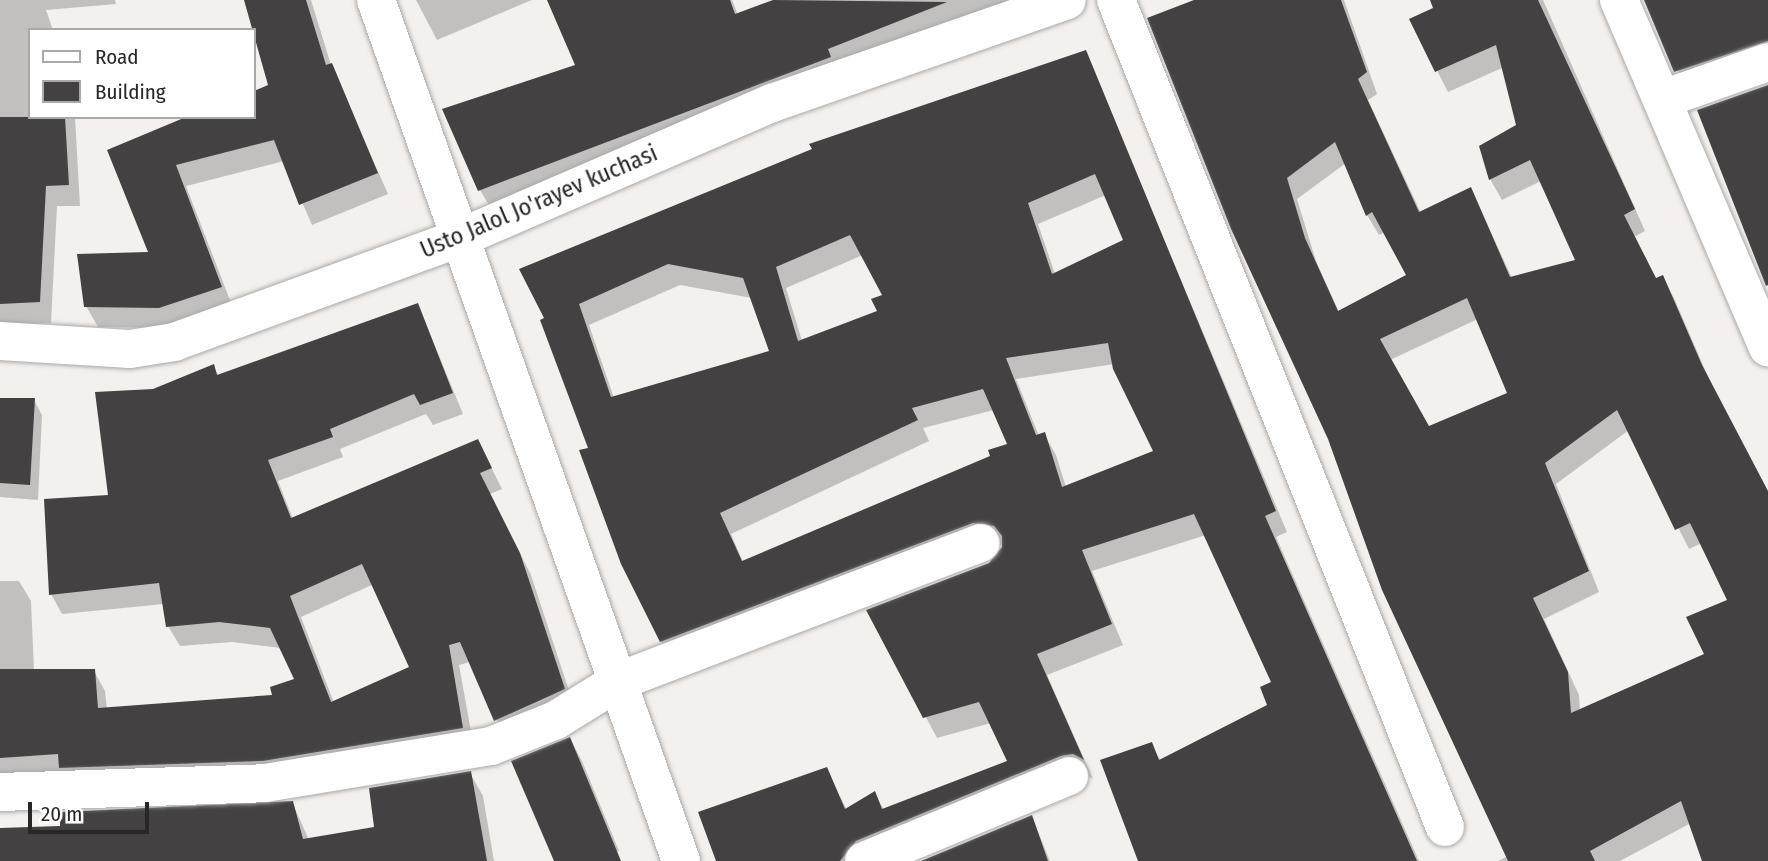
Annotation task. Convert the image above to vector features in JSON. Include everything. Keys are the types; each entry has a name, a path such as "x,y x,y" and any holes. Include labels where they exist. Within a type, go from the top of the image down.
{"street":[{"path":"376,0 681,861"},
{"name":"Usto Jalol Jo'rayev kuchasi","path":"0,341 130,349 174,342 462,237 772,103 1067,0"},
{"path":"1116,0 1445,827"},
{"path":"1619,0 1768,347"},
{"path":"1663,99 1768,62"},
{"path":"0,792 265,783 491,746 556,720 619,681 981,543"},
{"path":"864,861 1069,776"}],"building":[{"path":"244,0 306,0 326,65 332,63 378,173 299,205 274,140 176,165 222,287 159,308 84,307 77,254 148,252 107,150 181,119 256,119 256,90 268,85 256,42 256,28 252,28"},
{"path":"547,0 730,0 735,14 773,0 947,2 828,49 831,57 478,191 442,109 575,65"},
{"path":"1194,0 1341,0 1367,72 1358,79 1419,212 1471,187 1510,277 1575,260 1530,160 1489,180 1479,146 1516,125 1496,45 1435,72 1409,19 1433,8 1430,0 1538,0 1635,209 1624,215 1656,278 1663,275 1702,365 1768,491 1768,861 1702,861 1681,801 1590,851 1595,861 1508,861 1382,590 1328,439 1231,229 1147,18","holes":["1335,142 1366,216 1372,212 1406,275 1338,311 1305,238 1287,178","1467,298 1507,393 1429,426 1380,339","1617,410 1675,530 1690,523 1727,600 1686,617 1704,654 1571,713 1568,672 1533,598 1589,571 1545,463"]},
{"path":"1644,0 1768,0 1768,41 1674,72"},
{"path":"1086,50 1276,511 1265,516 1417,861 1138,861 1100,760 1152,742 1159,760 1267,705 1260,687 1271,682 1194,514 1082,550 1112,624 1037,654 1084,760 1073,754 1061,756 856,841 840,861 716,861 698,812 827,767 845,809 875,791 882,809 1007,761 979,702 923,718 866,610 989,563 1002,547 1002,536 994,526 973,523 660,642 621,564 579,450 588,448 540,320 544,318 519,269 812,149 809,144","holes":["1095,174 1123,240 1052,274 1028,203","850,235 882,295 871,299 877,311 798,341 776,267","668,264 743,278 769,351 611,397 579,304","1108,343 1113,369 1153,451 1062,487 1045,432 1036,435 1006,358","983,389 1007,444 988,450 990,456 742,561 720,513 918,420 912,408"]},
{"path":"1768,85 1768,285 1766,286 1697,110"},
{"path":"0,117 65,119 69,185 46,186 40,302 0,304"},
{"path":"418,303 453,393 420,405 414,394 330,429 333,437 268,460 291,518 478,439 492,468 480,473 520,553 565,689 494,721 460,642 449,645 463,728 263,761 59,768 58,754 0,758 0,669 95,669 98,708 272,695 270,687 294,679 270,628 219,622 166,627 159,583 49,595 44,499 108,495 95,392 153,389 214,364 217,375","holes":["362,564 409,667 331,702 290,596"]},
{"path":"0,398 35,398 30,485 0,483"},
{"path":"570,737 621,861 554,861 511,761"},
{"path":"471,771 487,861 0,861 0,828 60,826 60,812 293,801 303,839 374,827 369,788"},
{"path":"1032,815 1048,861 921,861"}]}
